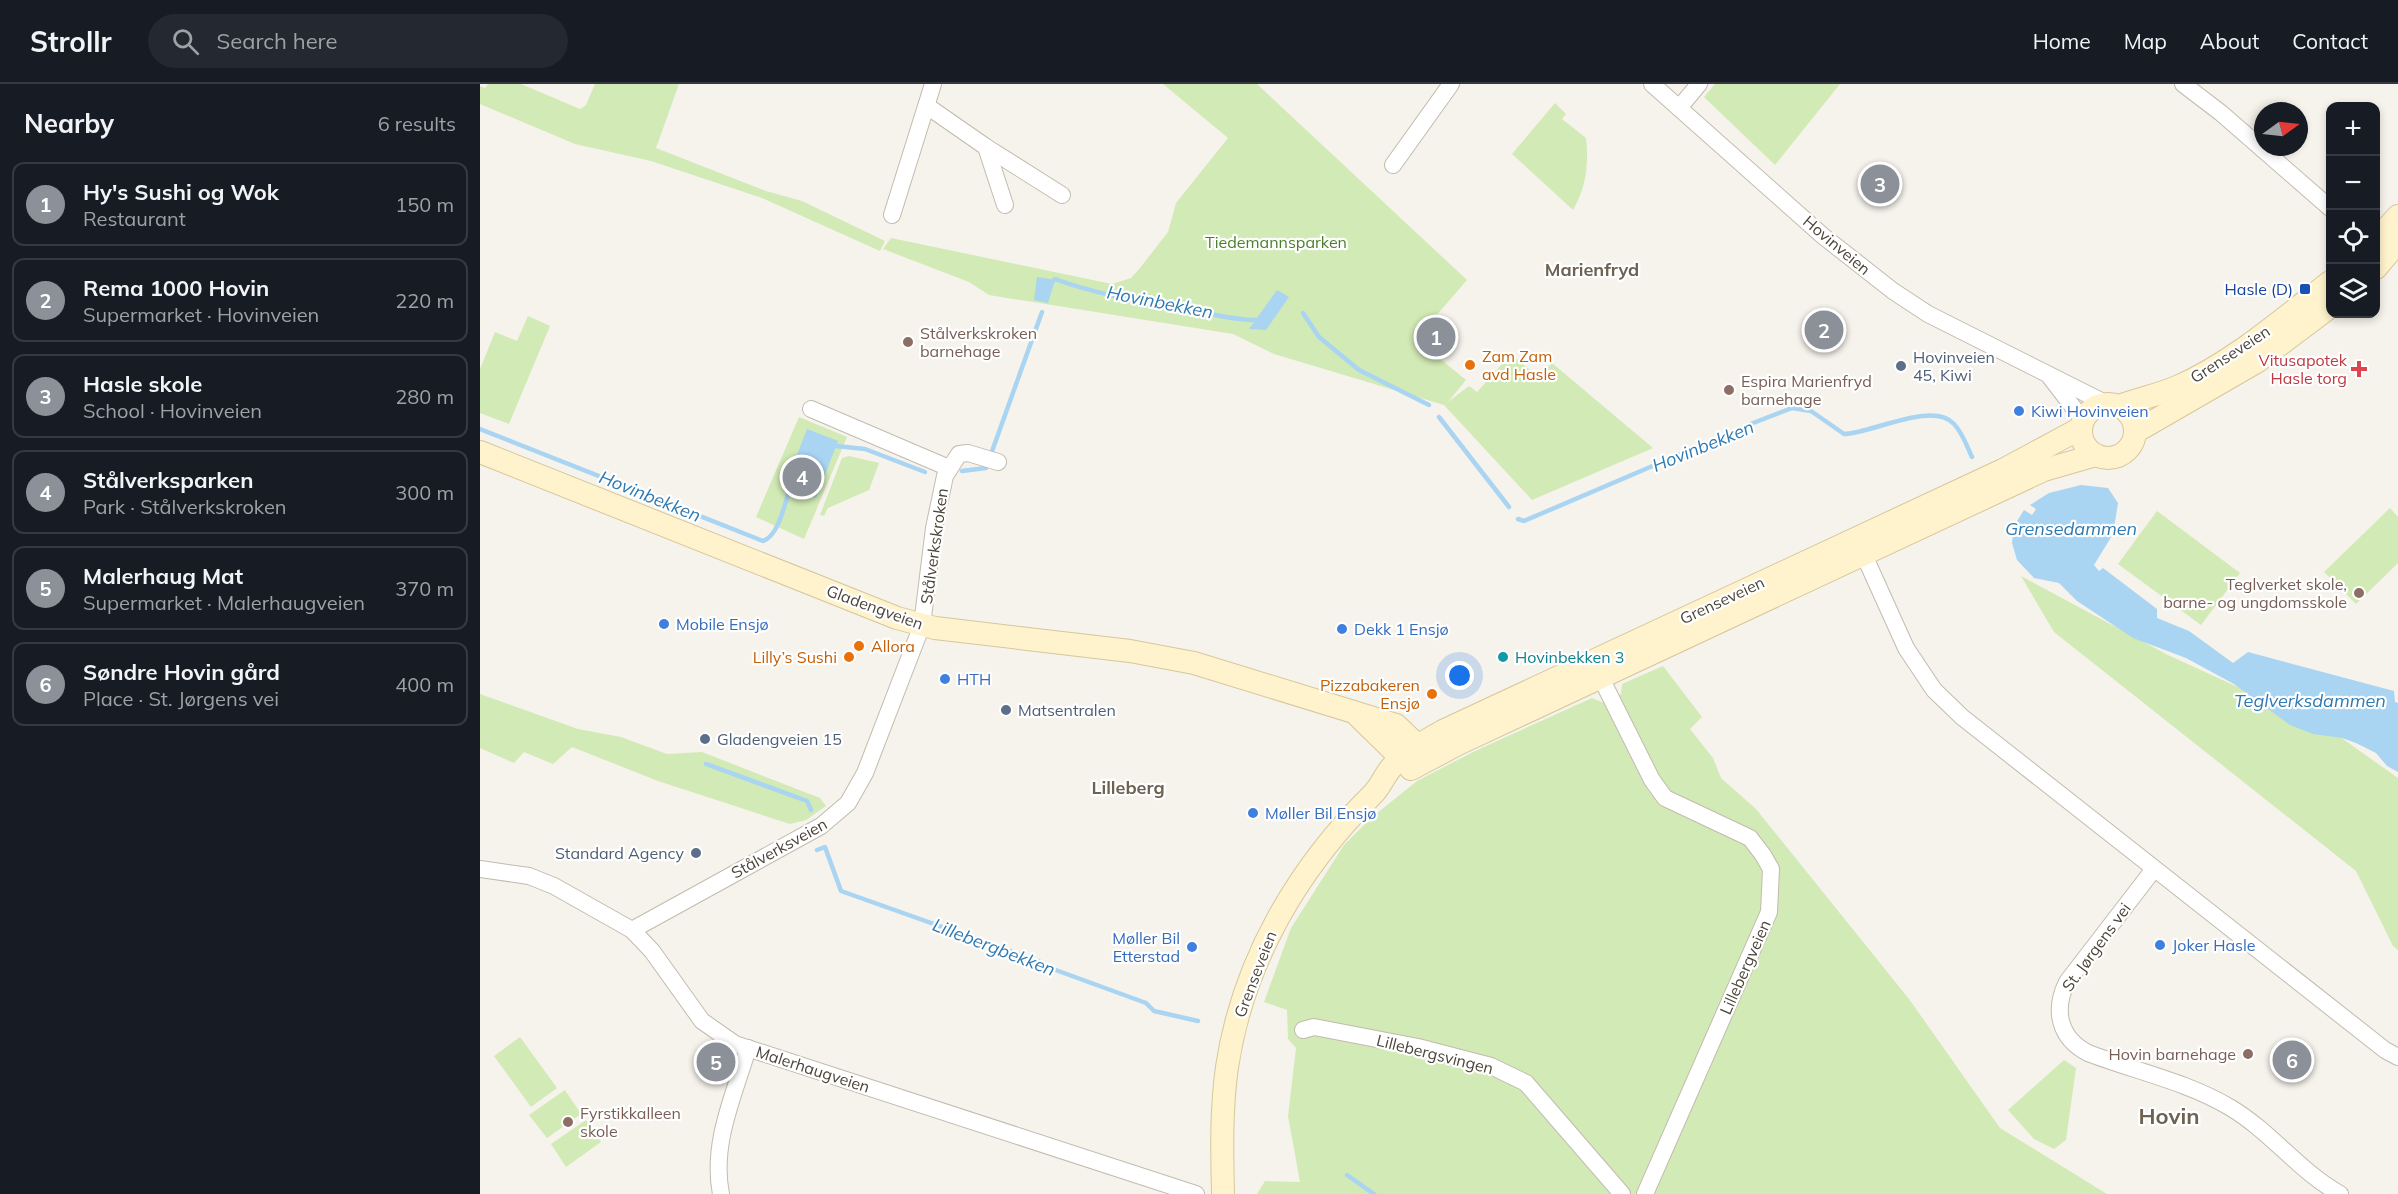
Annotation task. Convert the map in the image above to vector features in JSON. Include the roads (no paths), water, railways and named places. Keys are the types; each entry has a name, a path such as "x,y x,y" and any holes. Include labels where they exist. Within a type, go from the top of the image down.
{"main road":[{"path":"2380,236 2398,216"},
{"path":"2379,264 2392,249 2398,224"},
{"name":"Grenseveien","path":"2113,405 2177,387 2196,377 2238,351 2326,286"},
{"name":"Grenseveien","path":"2135,432 2258,361 2326,309"},
{"path":"2113,405 2131,416 2135,432 2133,443 2123,454 2109,458 2096,455 2085,444 2082,424 2093,408 2113,405"},
{"name":"Grenseveien","path":"1860,546 2035,455 2082,424"},
{"name":"Gladengveien","path":"480,452 897,618 922,625 1174,658 1235,675 1357,715 1413,756"},
{"name":"Grenseveien","path":"1223,1194 1223,1110 1227,1066 1233,1032 1252,972 1284,907 1301,880 1331,840 1378,789 1390,768 1860,546 2044,470 2096,455"}],"street":[{"path":"892,215 933,84"},
{"path":"1393,165 1451,84"},
{"name":"Hovinveien","path":"1652,84 1824,236 1893,291 1928,314 2113,405"},
{"path":"1679,108 1699,84"},
{"path":"2183,84 2221,113 2326,204"},
{"path":"927,106 1062,195"},
{"path":"986,147 1005,205"},
{"name":"Hovinveien","path":"2046,372 2063,390 2082,424"},
{"name":"Stålverkskroken","path":"811,409 949,468"},
{"name":"Stålverkskroken","path":"922,625 934,528 941,489 949,468 959,454 968,453 991,460"},
{"path":"1860,546 1902,641 1934,690 1962,717 2385,1050 2398,1057"},
{"name":"Stålverksveien","path":"632,930 813,831 841,810 861,783 914,654 922,625"},
{"name":"Lillebergveien","path":"1600,667 1652,780 1665,798 1750,838 1771,869 1769,912 1645,1194"},
{"name":"Malerhaugveien","path":"480,869 529,876 554,886 632,930 652,951 702,1021 735,1044 1196,1194"},
{"name":"St. Jørgens vei","path":"2154,869 2067,982 2059,1004 2062,1027 2076,1046 2103,1059 2196,1091 2230,1108 2252,1122 2313,1177 2340,1194"},
{"name":"Lillebergsvingen","path":"1303,1030 1314,1027 1418,1047 1491,1066 1526,1083 1622,1194"},
{"path":"721,1194 717,1168 721,1133 748,1048"}],"water":[{"path":"1037,277 1055,280 1048,303 1034,300"},
{"path":"1277,290 1289,297 1266,330 1249,329"},
{"path":"807,429 838,441 816,498 785,486"},
{"path":"2081,485 2108,488 2118,503 2113,534 2094,565 2099,571 2103,568 2157,609 2157,618 2189,631 2233,663 2248,652 2394,691 2395,702 2398,703 2398,772 2387,766 2376,753 2356,743 2342,738 2313,734 2290,725 2234,684 2186,658 2133,638 2077,601 2059,583 2034,578 2017,560 2012,543 2014,526 2024,510 2032,515 2036,509 2030,505 2049,493"}],"waterway":[{"name":"Hovinbekken","path":"1050,284 1055,279 1122,298 1234,318 1259,320"},
{"name":"Hovinbekken","path":"962,471 986,468 1042,312"},
{"name":"Hovinbekken","path":"1303,313 1319,337 1359,370 1429,405"},
{"name":"Hovinbekken","path":"1518,519 1524,521 1697,447 1725,439 1748,425 1792,408 1811,411 1844,434 1917,417 1932,415 1944,418 1954,424 1972,457"},
{"name":"Hovinbekken","path":"1439,417 1509,507"},
{"name":"Hovinbekken","path":"480,429 763,541 769,538 777,526 790,488"},
{"name":"Hovinbekken","path":"836,446 865,449 925,472"},
{"name":"Lillebergbekken","path":"706,764 807,801 811,810"},
{"name":"Lillebergbekken","path":"817,850 825,847 841,891 1041,962 1042,965 1146,1003 1154,1011 1198,1021"},
{"name":"Lillebergbekken","path":"1347,1175 1374,1194"}],"place":[{"name":"Hasle skole","path":"1880,184"},
{"name":"Hasle (D)","path":"2305,289"},
{"name":"Rema 1000 Hovin","path":"1824,330"},
{"name":"Hy's Sushi og Wok","path":"1436,337"},
{"name":"Stålverkskroken barnehage","path":"908,342"},
{"name":"Zam Zam avd Hasle","path":"1470,365"},
{"name":"Hovinveien 45, Kiwi","path":"1901,366"},
{"name":"Vitusapotek Hasle torg","path":"2359,369"},
{"name":"Espira Marienfryd barnehage","path":"1729,390"},
{"name":"Kiwi Hovinveien","path":"2019,411"},
{"name":"Stålverksparken","path":"802,477"},
{"name":"Teglverket skole, barne- og ungdomsskole","path":"2359,593"},
{"name":"Mobile Ensjø","path":"664,624"},
{"name":"Dekk 1 Ensjø","path":"1342,629"},
{"name":"Allora","path":"859,646"},
{"name":"Lilly’s Sushi","path":"849,657"},
{"name":"Hovinbekken 3","path":"1503,657"},
{"name":"HTH","path":"945,679"},
{"name":"Pizzabakeren Ensjø","path":"1432,694"},
{"name":"Matsentralen","path":"1006,710"},
{"name":"Gladengveien 15","path":"705,739"},
{"name":"Møller Bil Ensjø","path":"1253,813"},
{"name":"Standard Agency","path":"696,853"},
{"name":"Joker Hasle","path":"2160,945"},
{"name":"Møller Bil Etterstad","path":"1192,947"},
{"name":"Hovin barnehage","path":"2248,1054"},
{"name":"Søndre Hovin gård","path":"2292,1060"},
{"name":"Malerhaug Mat","path":"716,1062"},
{"name":"Fyrstikkalleen skole","path":"568,1122"}],"district":[{"name":"Marienfryd","path":"1592,269"},
{"name":"Lilleberg","path":"1128,787"},
{"name":"Hovin","path":"2169,1116"}],"park label":[{"name":"Tiedemannsparken","path":"1276,242"}],"water label":[{"name":"Grensedammen","path":"2071,528"},
{"name":"Teglverksdammen","path":"2310,700"}]}
